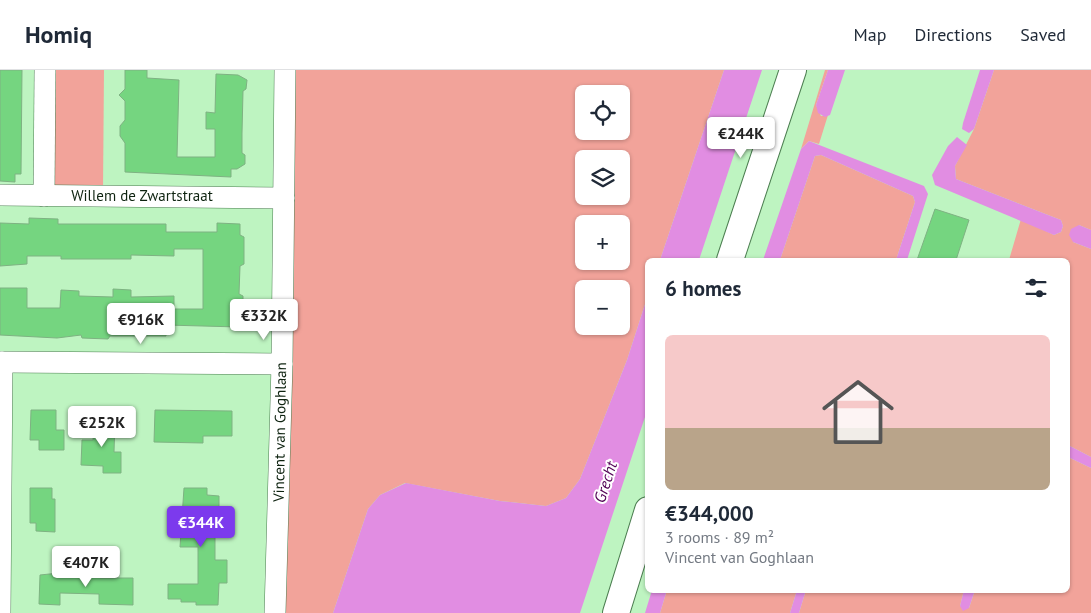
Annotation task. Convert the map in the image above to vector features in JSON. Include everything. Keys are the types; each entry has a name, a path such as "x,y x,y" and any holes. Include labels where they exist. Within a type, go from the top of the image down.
{"street":[{"path":"44,196 45,70"},
{"name":"Vincent van Goghlaan","path":"275,613 282,364 285,70"},
{"path":"731,258 792,70"},
{"name":"Willem de Zwartstraat","path":"0,196 284,198"},
{"path":"0,613 1,362 282,364"},
{"path":"616,613 645,520"}],"shaded area":[{"path":"54,70 104,70 103,189 55,189"},
{"path":"295,70 724,70 661,258 645,258 645,304 627,360 580,479 566,498 546,506 500,501 405,483 380,495 368,509 333,613 284,613 291,386"},
{"path":"825,70 828,70 816,105 821,116 828,115 819,144 809,141 801,149"},
{"path":"994,70 1091,70 1091,230 1079,225 1073,242 1091,249 1091,457 1070,446 1070,258 1010,258 1021,219 1054,235 1061,232 1063,226 1061,220 956,179 955,166 974,129"},
{"path":"821,155 913,196 915,202 897,258 781,258 815,156"},
{"path":"1070,458 1091,468 1091,613 799,613 805,593 963,593 960,606 969,608 974,593 1070,593"},
{"path":"666,593 796,593 790,613 660,613"}],"water":[{"path":"724,70 762,70 700,258 661,258"},
{"path":"828,70 845,70 830,115 825,117 818,113 816,105"},
{"path":"980,70 994,70 974,129 969,133 962,129 963,123"},
{"path":"957,137 967,145 955,166 956,179 1061,220 1063,226 1061,232 1054,235 935,185 932,175 948,146"},
{"path":"809,141 924,186 928,194 908,258 897,258 915,202 913,196 821,155 815,156 781,258 764,258 801,149"},
{"path":"1079,225 1091,230 1091,249 1073,242 1069,235 1071,229"},
{"name":"Grecht","path":"645,304 645,417 580,613 333,613 368,509 380,495 406,483 500,501 546,506 566,498 580,479 627,360"},
{"path":"1070,446 1091,457 1091,468 1070,458"},
{"path":"651,593 666,593 660,613 645,613"},
{"path":"796,593 805,593 799,613 790,613"},
{"path":"963,593 974,593 969,608 963,611 960,606"}],"building":[{"path":"0,70 22,70 21,174 15,174 15,182 0,181"},
{"path":"125,70 147,70 147,78 179,80 177,157 215,157 215,129 206,129 206,112 215,113 216,74 238,75 247,80 246,89 243,91 242,133 242,153 245,155 245,164 237,169 231,169 231,177 125,172 125,143 120,136 120,126 125,120 125,101 119,95 125,89"},
{"path":"935,209 969,220 957,258 918,258"},
{"path":"29,218 58,219 58,224 166,224 166,232 217,232 217,223 240,224 240,235 244,237 244,264 240,266 239,294 243,296 243,306 239,308 239,327 166,325 166,336 110,336 108,339 82,338 81,335 57,338 0,335 0,288 27,288 27,308 60,308 61,290 79,291 79,296 113,297 113,289 131,290 131,297 174,296 174,309 203,309 203,249 174,249 174,256 131,255 131,259 61,259 61,256 27,256 27,264 0,266 0,223 29,224"},
{"path":"31,410 56,410 56,430 64,430 64,450 39,450 39,440 30,440"},
{"path":"155,410 232,411 232,436 203,436 203,443 154,442"},
{"path":"94,420 115,420 114,452 121,452 121,473 103,473 103,466 81,465 82,440 93,440"},
{"path":"30,488 52,488 52,499 55,499 55,532 36,531 36,523 30,523"},
{"path":"184,488 207,488 207,495 219,496 219,524 215,524 215,560 227,560 227,583 219,583 218,605 196,605 196,602 181,602 181,599 168,599 168,584 198,584 198,547 180,547"},
{"path":"59,573 100,574 100,578 133,578 133,605 99,604 99,594 60,593 60,605 39,604 40,575"}]}
